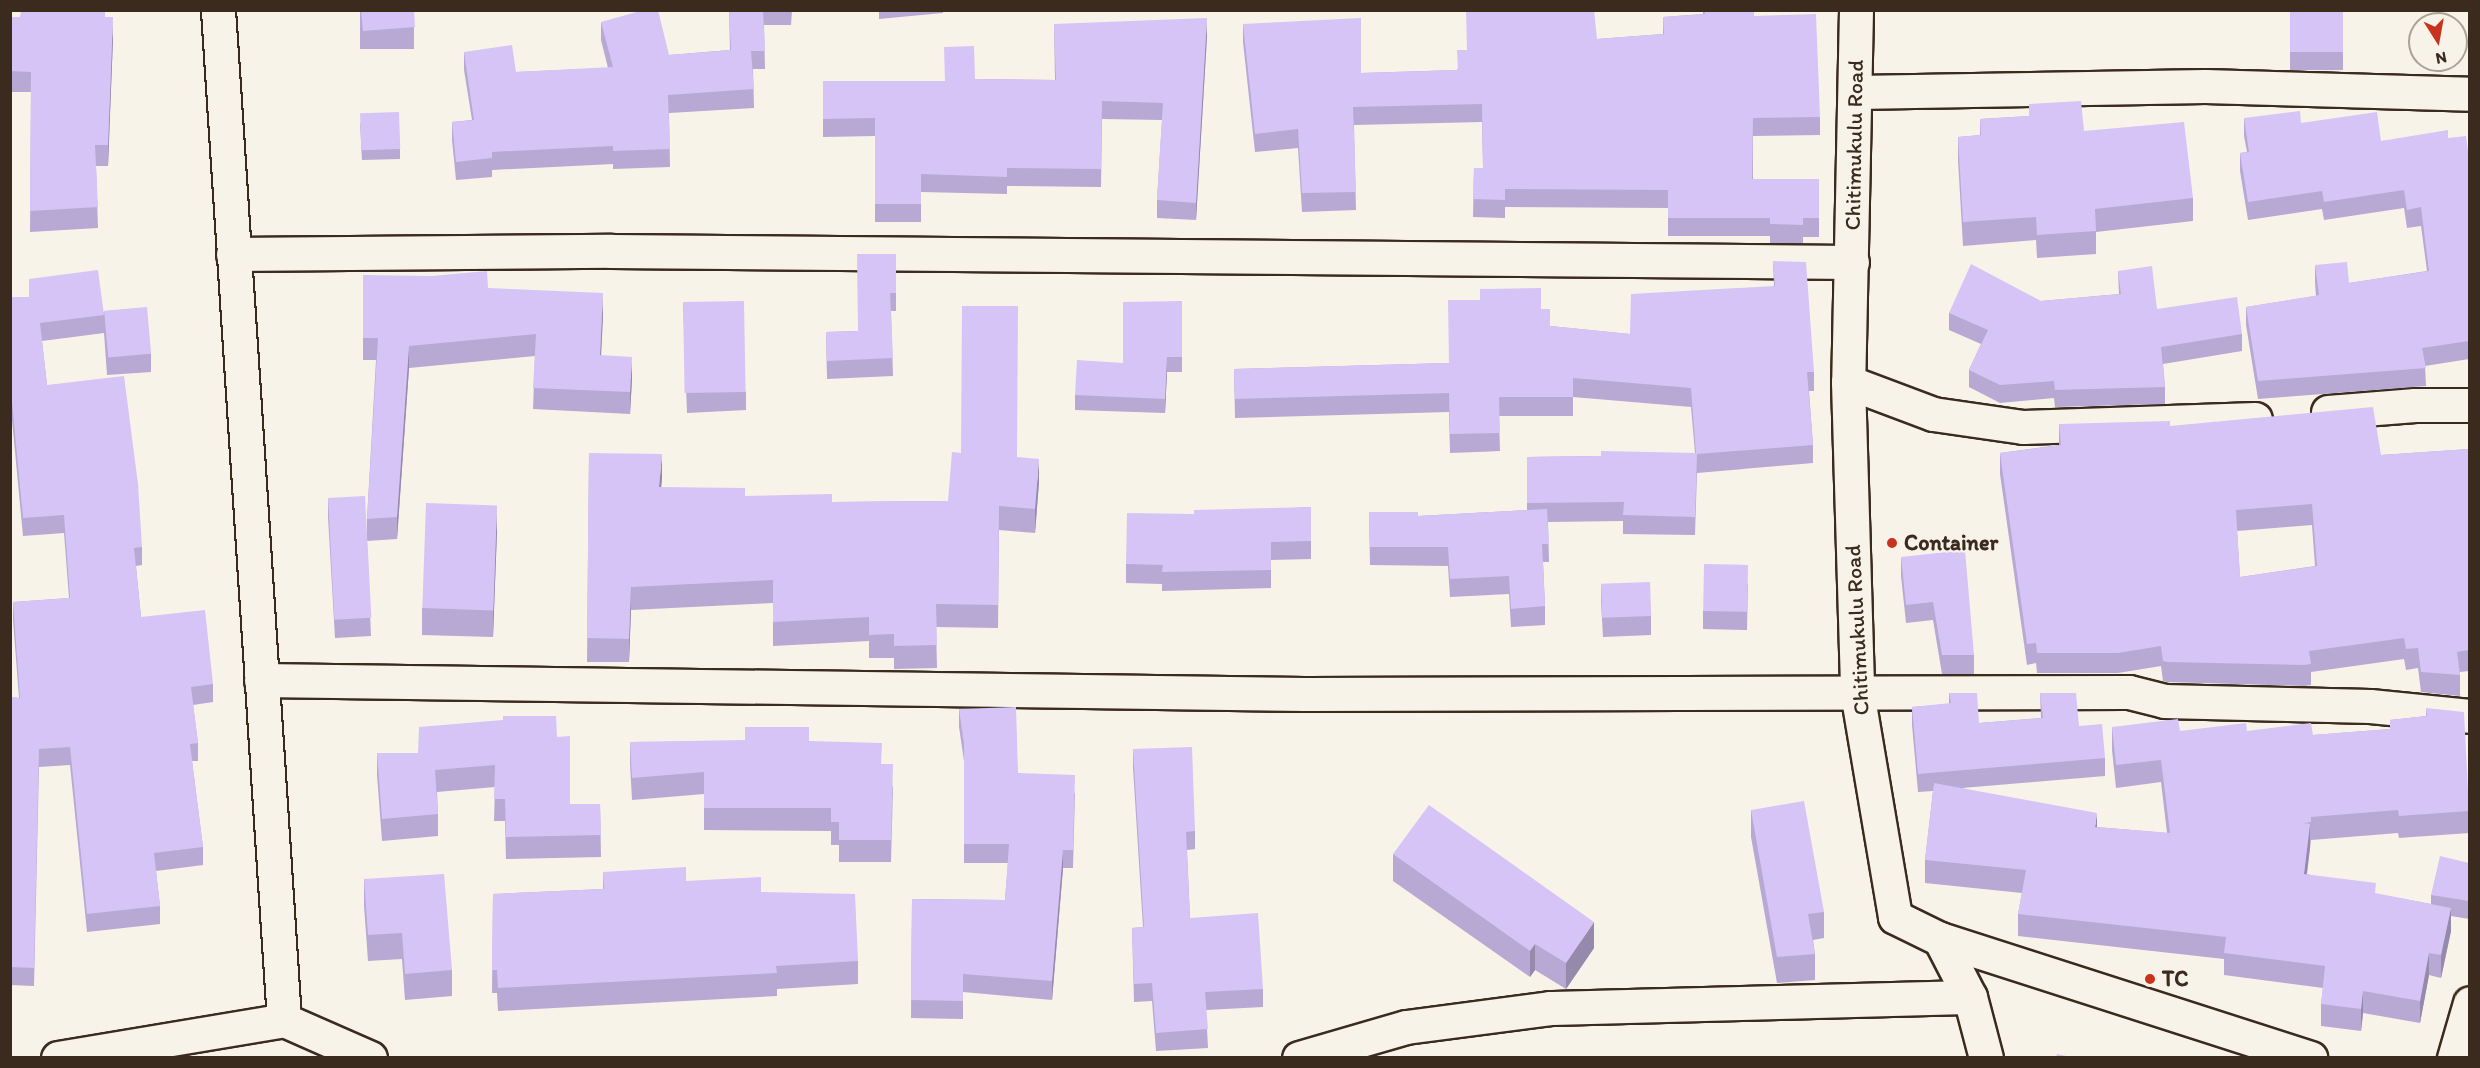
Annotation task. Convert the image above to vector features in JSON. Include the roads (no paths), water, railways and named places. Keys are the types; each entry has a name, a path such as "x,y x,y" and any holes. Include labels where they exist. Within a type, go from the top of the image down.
{"street":[{"path":"218,10 284,1020"},
{"name":"Chitimukulu Road","path":"1856,10 1848,382 1857,692 1895,917 1940,939 2310,1058"},
{"path":"1856,92 2205,86 2469,94"},
{"path":"233,254 611,251 1852,262"},
{"path":"1848,382 1933,414 2023,427 2212,422 2415,405 2469,405"},
{"path":"261,680 1293,694 2128,692 2164,701 2370,706 2469,716"},
{"path":"1940,939 1970,997 1986,1058"},
{"path":"1299,1058 1406,1027 1550,1008 1970,997"},
{"path":"2454,1058 2469,1003"},
{"path":"58,1058 166,1050 284,1020 370,1058"}],"place":[{"name":"Container","path":"1892,543"},
{"name":"TC","path":"2150,979"}]}
